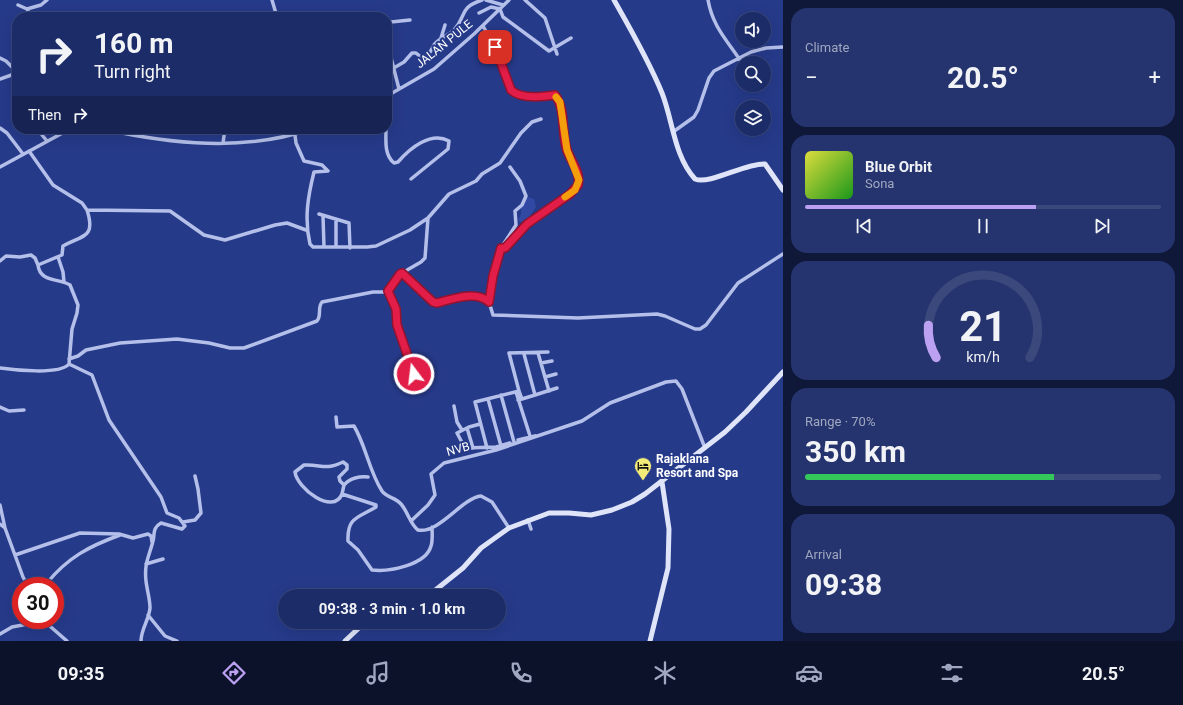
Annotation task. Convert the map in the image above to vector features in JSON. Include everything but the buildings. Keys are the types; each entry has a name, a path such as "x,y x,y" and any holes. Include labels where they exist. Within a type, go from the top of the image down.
{"main road":[{"path":"614,0 657,81 673,132 689,172 695,179 710,179 750,165 765,164 783,190"},
{"path":"437,589 463,568 481,548 510,528 549,513 569,512 591,515 612,510 632,502 662,482 705,448 746,412 783,372"},
{"path":"650,641 668,568 669,529 662,482"},
{"path":"345,641 358,629"}],"street":[{"path":"27,9 41,5 47,0"},
{"path":"272,0 276,12"},
{"path":"394,68 404,62 412,53 416,53 422,58 428,56 434,45 441,38 454,30 466,8 471,4 482,0"},
{"path":"486,0 503,5"},
{"name":"JALAN PULE","path":"392,93 434,69 483,26 509,0"},
{"path":"525,0 544,18 549,28 557,54"},
{"path":"708,0 710,12 721,35 732,46 738,56"},
{"path":"18,5 27,9 29,12"},
{"path":"479,13 492,7 500,9 503,17 549,50 571,38"},
{"path":"392,22 410,20"},
{"path":"441,38 445,25"},
{"path":"483,26 495,47 511,90 514,93 524,95 555,95 560,102 567,150 579,180 575,190 527,224 512,242 505,248 501,248"},
{"path":"744,56 757,50 783,47"},
{"path":"0,58 12,68"},
{"path":"392,61 398,89"},
{"path":"673,132 694,116 698,110 711,74 735,62"},
{"path":"0,79 12,74"},
{"path":"295,135 296,143 304,160 322,165 328,171 314,172 307,206 306,230 310,244 313,247 350,248 376,246 410,230 428,218 449,194 476,181 482,174 500,163 521,133 532,122 540,119"},
{"path":"0,128 7,133 23,154"},
{"path":"42,134 47,141"},
{"path":"0,167 60,134"},
{"path":"129,134 166,141 223,143 252,142 298,134"},
{"path":"223,143 224,134"},
{"path":"386,134 386,147 389,157 396,163 427,140 441,138 449,141 448,149 411,179"},
{"path":"29,151 53,185 82,203 87,210 90,223 88,232 81,238 62,246 62,255 38,265"},
{"path":"510,167 520,181 526,196 522,205 514,211 516,225 501,248 492,281 489,302 492,314 578,318 657,314 700,330 706,325 742,279 783,254"},
{"path":"87,210 170,211 204,235 225,240 275,225 287,223 306,230"},
{"path":"324,247 321,215 349,223 350,248"},
{"path":"0,368 38,370 65,367 69,361 86,350 120,342 177,339 209,343 230,348 244,348 317,321 319,317 319,306 322,302 373,292 388,291 402,273 425,258 428,218"},
{"path":"336,219 336,247"},
{"path":"0,261 7,256 20,257 31,255 35,258 40,272 47,278 55,282 64,282 70,285 78,305 72,329 69,361"},
{"path":"58,257 64,272 64,282"},
{"path":"402,273 433,302 437,303 462,296 484,298 489,302"},
{"path":"388,291 396,309 397,325 418,386"},
{"path":"530,436 509,353 524,354 548,352"},
{"path":"538,353 549,390"},
{"path":"524,354 535,395"},
{"path":"69,361 92,375 109,420 161,497 167,513 183,522 195,520 201,513 195,476"},
{"path":"541,363 552,361"},
{"path":"545,377 556,374"},
{"path":"480,424 457,433 465,448 487,448 501,446 530,436 539,435 582,421 610,403 666,382 676,381 688,403 705,448"},
{"path":"520,400 557,388"},
{"path":"487,448 475,402 518,392"},
{"path":"501,395 514,442"},
{"path":"488,399 501,446"},
{"path":"454,406 457,422 464,429 472,448"},
{"path":"0,407 9,411 24,410"},
{"path":"336,417 338,428 352,424 355,427 366,448 375,478 382,491 386,496 396,498 400,502 411,521 420,531 432,527 448,518 467,502 481,496 492,502 510,528"},
{"name":"NVB","path":"411,521 435,495 431,474 444,464 496,450 539,435"},
{"path":"344,485 341,484 339,479 347,469 347,465 343,462 334,467 324,468 304,465 298,468 295,472 302,487 316,498 334,502 338,500 342,494 344,485 347,481 360,477 368,477"},
{"path":"342,494 376,505 376,507 366,514 353,519 350,523 348,532 348,541 358,550 372,570 386,571 417,561 428,552 432,545 432,527"},
{"path":"0,504 5,528 22,577"},
{"path":"528,520 530,529"},
{"path":"141,641 143,627 150,608 146,580 146,564 153,543 154,530 156,526 161,523 184,529 185,527 183,522"},
{"path":"0,524 5,528"},
{"path":"15,556 80,532 121,535 133,538 148,534 151,536 153,543"},
{"path":"50,577 82,551 103,540 121,535"},
{"path":"146,564 164,559"},
{"path":"148,615 166,636 176,641"},
{"path":"0,634 12,627"},
{"path":"54,629 67,641"}],"shaded area":[{"path":"528,197 534,199 536,207 524,225 518,220 521,214 521,204"}],"slow traffic":[{"path":"556,97 560,102 567,150 578,174 579,180 575,190 565,197"}],"place":[{"name":"Rajaklana Resort and Spa","path":"643,481"}],"route":[{"path":"414,374 397,325 396,309 388,291 396,278 402,273 422,290 433,302 437,303 462,296 484,298 489,302 493,276 501,248 505,248 527,224 570,194 578,185 578,174 567,150 560,102 555,95 524,95 514,93 511,90 495,47"}]}
